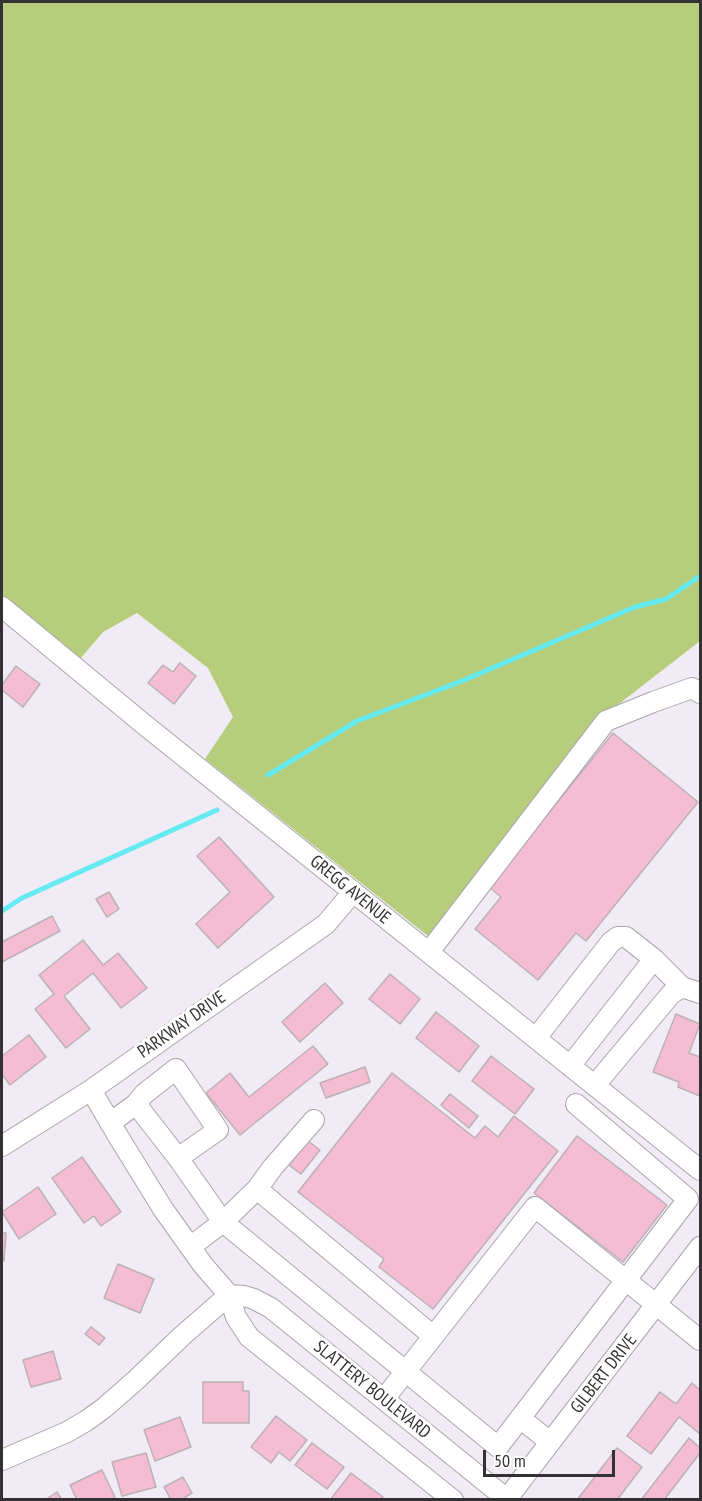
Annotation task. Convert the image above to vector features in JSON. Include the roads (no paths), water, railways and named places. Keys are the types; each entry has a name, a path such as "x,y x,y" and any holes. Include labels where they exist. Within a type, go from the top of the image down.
{"street":[{"name":"GREGG AVENUE","path":"2,608 700,1170"},
{"path":"429,952 606,721 692,688 700,693"},
{"name":"PARKWAY DRIVE","path":"2,1146 91,1090 326,924 353,892"},
{"path":"536,1038 611,942 618,937 626,937 691,990"},
{"path":"570,1066 654,959"},
{"path":"595,1085 671,994 691,990"},
{"path":"110,1123 176,1069 218,1130 178,1158"},
{"name":"SLATTERY BOULEVARD","path":"91,1090 163,1209 203,1265 229,1295 236,1317 249,1337 453,1500"},
{"path":"136,1104 223,1222 498,1447 688,1199 576,1104"},
{"path":"190,1247 223,1222 257,1190 273,1167 314,1120"},
{"path":"637,1156 656,1134"},
{"path":"257,1190 433,1336"},
{"path":"384,1399 535,1207 700,1340"},
{"name":"GILBERT DRIVE","path":"507,1499 700,1247"},
{"path":"2,1460 67,1432 104,1408 229,1295"},
{"name":"SLATTERY BOULEVARD","path":"229,1295 254,1299 272,1308 507,1499"},
{"path":"520,1418 550,1442"}],"waterway":[{"path":"268,775 357,721 462,681 635,607 666,599 700,576"},
{"path":"2,911 22,898 217,810"}]}
